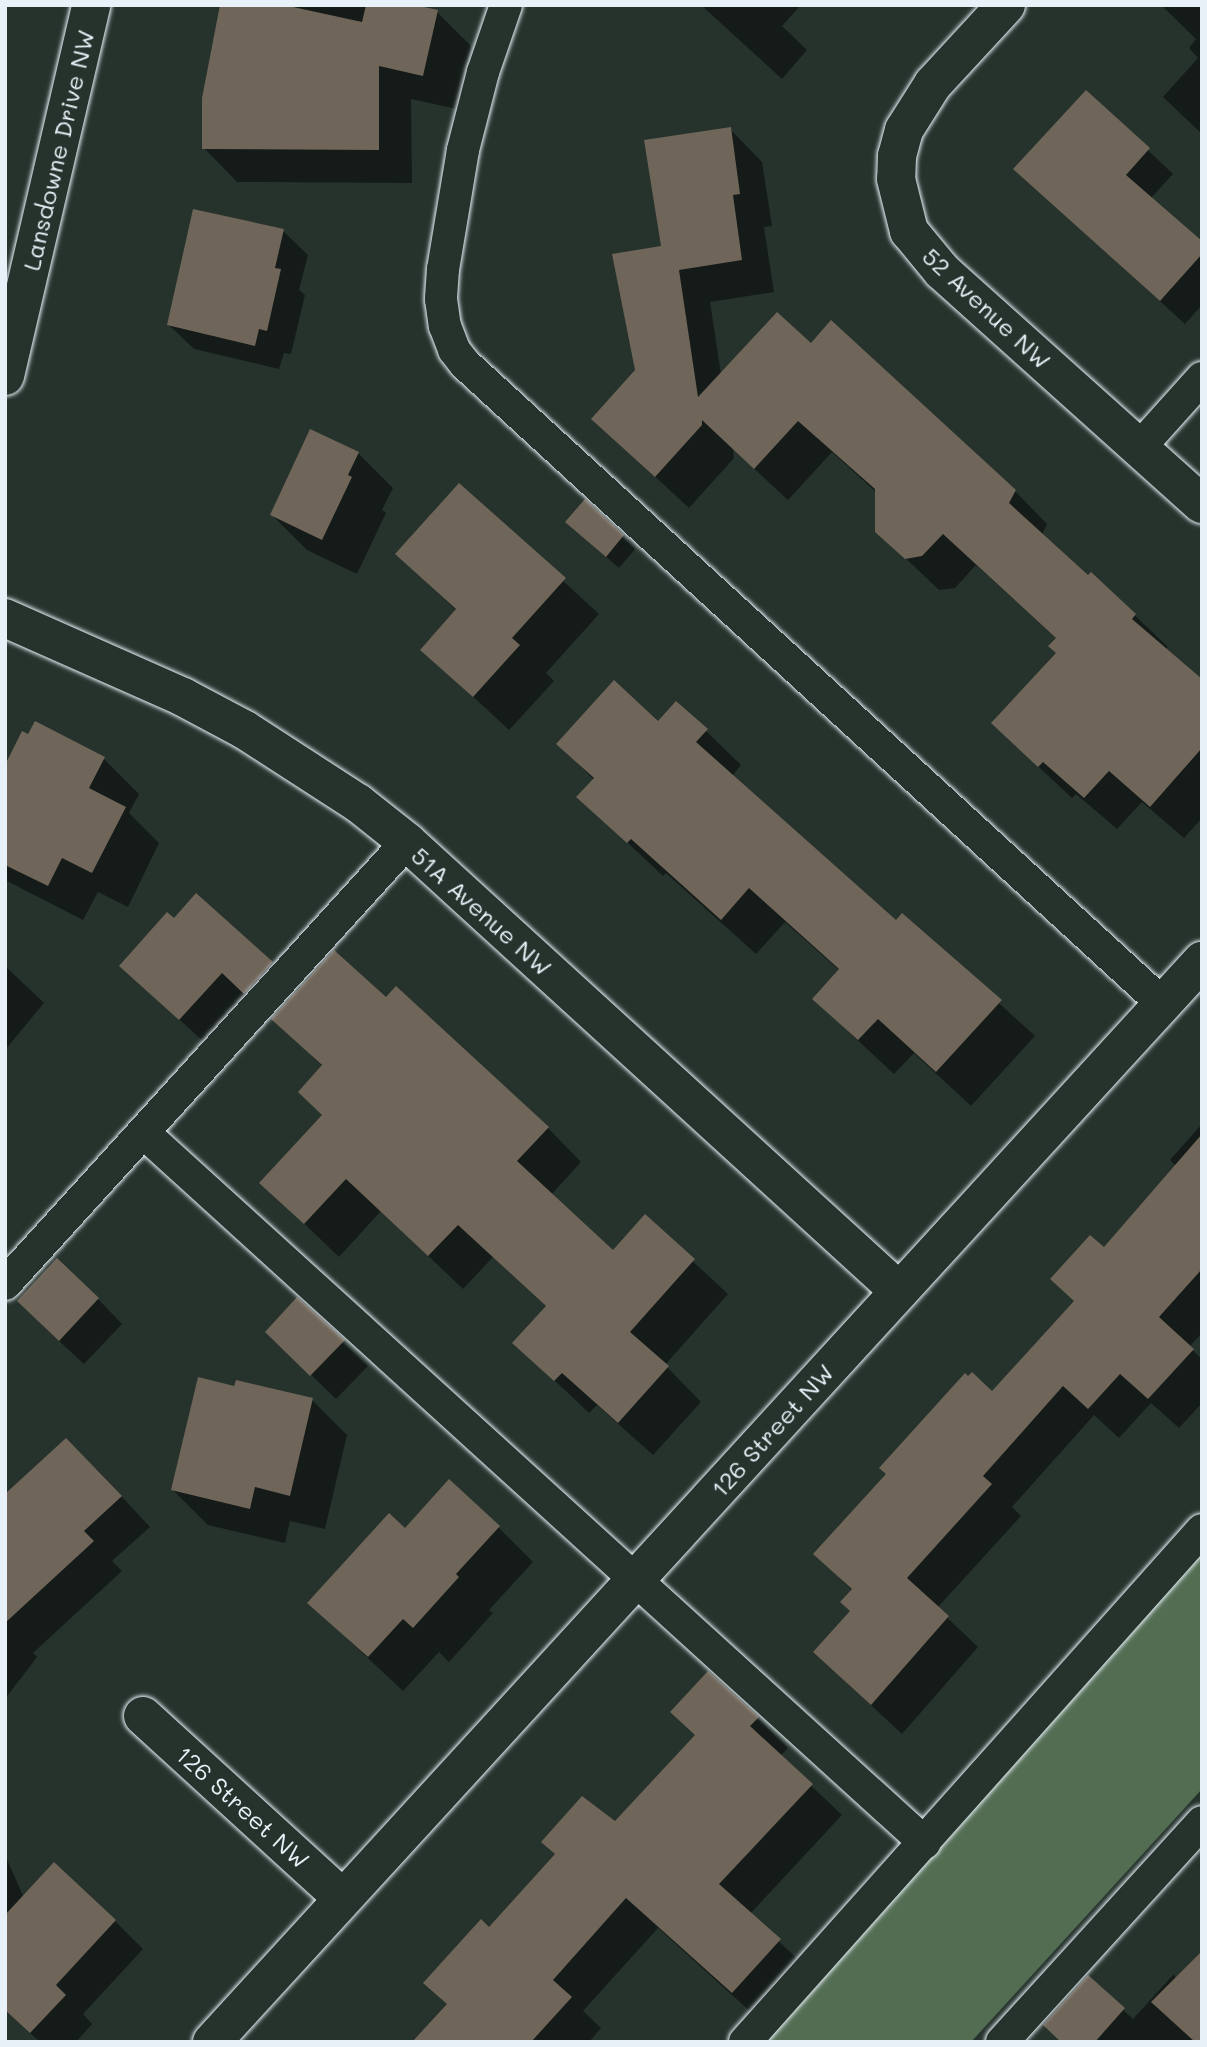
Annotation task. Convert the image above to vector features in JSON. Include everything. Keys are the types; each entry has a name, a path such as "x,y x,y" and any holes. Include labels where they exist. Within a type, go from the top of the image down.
{"street":[{"name":"Lansdowne Drive NW","path":"5,376 91,5"},
{"name":"52 Avenue NW","path":"1006,5 916,107 904,131 897,156 900,204 909,231 942,271 1202,504"},
{"name":"51A Avenue NW","path":"5,618 144,678 245,730 358,803 407,842 899,1291"},
{"name":"126 Street NW","path":"212,2042 1202,961"},
{"name":"126 Street NW","path":"143,1716 342,1898"}],"lane":[{"path":"506,5 483,72 463,150 443,269 441,299 445,326 454,350 475,374 1163,1004"},
{"path":"1140,447 1202,378"},
{"path":"5,1284 407,842"},
{"path":"144,1133 925,1843"},
{"path":"745,2042 1202,1530"},
{"path":"1003,2042 1202,1822"}],"green space":[{"path":"1202,1549 1202,1789 971,2042 742,2042"}],"building":[{"path":"220,5 284,5 362,22 366,5 415,5 438,10 423,76 379,66 379,150 202,149 202,98"},
{"path":"1086,90 1150,148 1126,175 1202,241 1202,254 1160,301 1013,169"},
{"path":"731,127 740,194 733,195 742,260 679,270 698,397 777,312 811,343 831,320 1016,490 1009,503 1088,575 1091,572 1136,614 1132,619 1202,679 1202,748 1150,807 1109,771 1084,798 1043,762 1038,767 991,723 1056,653 1048,646 1056,638 943,534 922,556 905,559 875,532 875,489 798,421 754,469 702,420 702,425 655,477 591,419 635,370 612,254 661,246 644,140"},
{"path":"193,209 284,229 275,268 281,269 267,331 259,329 255,346 167,325"},
{"path":"310,429 359,452 348,475 352,477 322,540 270,515"},
{"path":"459,483 566,578 512,638 520,645 473,697 420,650 456,609 395,554"},
{"path":"585,499 624,535 606,557 565,522"},
{"path":"614,680 658,721 676,701 708,729 696,742 896,920 902,913 1002,1000 936,1072 878,1019 858,1040 812,999 839,969 749,888 721,920 631,839 627,843 576,797 594,778 556,744"},
{"path":"35,721 105,757 89,788 126,807 92,873 62,858 48,886 5,865 5,765 22,731 28,734"},
{"path":"196,893 273,962 244,994 222,973 179,1020 119,966 167,912 174,918"},
{"path":"334,950 386,997 396,986 549,1127 517,1161 613,1250 645,1214 695,1259 630,1332 669,1366 618,1423 562,1373 554,1381 512,1343 546,1306 458,1225 428,1256 346,1179 304,1224 259,1183 322,1115 298,1092 322,1065 271,1019"},
{"path":"1202,1134 1202,1269 1159,1317 1194,1349 1148,1399 1120,1374 1088,1409 1063,1386 983,1476 992,1484 907,1578 949,1616 871,1705 813,1652 850,1611 840,1602 852,1589 813,1554 886,1474 879,1468 965,1373 968,1376 972,1372 992,1391 1074,1301 1050,1279 1090,1235 1104,1247"},
{"path":"57,1258 99,1298 59,1341 17,1301"},
{"path":"297,1297 345,1340 310,1376 265,1332"},
{"path":"198,1377 234,1386 236,1380 313,1398 290,1496 255,1487 250,1509 171,1490"},
{"path":"66,1438 122,1496 84,1531 94,1541 5,1623 5,1494"},
{"path":"449,1479 500,1526 456,1574 459,1577 413,1628 403,1619 368,1657 307,1603 389,1513 405,1528"},
{"path":"708,1671 759,1717 750,1726 813,1784 719,1884 781,1939 732,1993 626,1898 553,1980 572,1997 531,2042 412,2042 447,2004 423,1983 481,1919 489,1927 555,1854 541,1842 582,1796 615,1821 695,1735 670,1712"},
{"path":"54,1862 116,1920 56,1985 66,1995 30,2033 5,2010 5,1915"},
{"path":"1202,1951 1202,2042 1195,2042 1151,2002"},
{"path":"1088,1975 1125,2008 1095,2042 1061,2042 1043,2025"}]}
